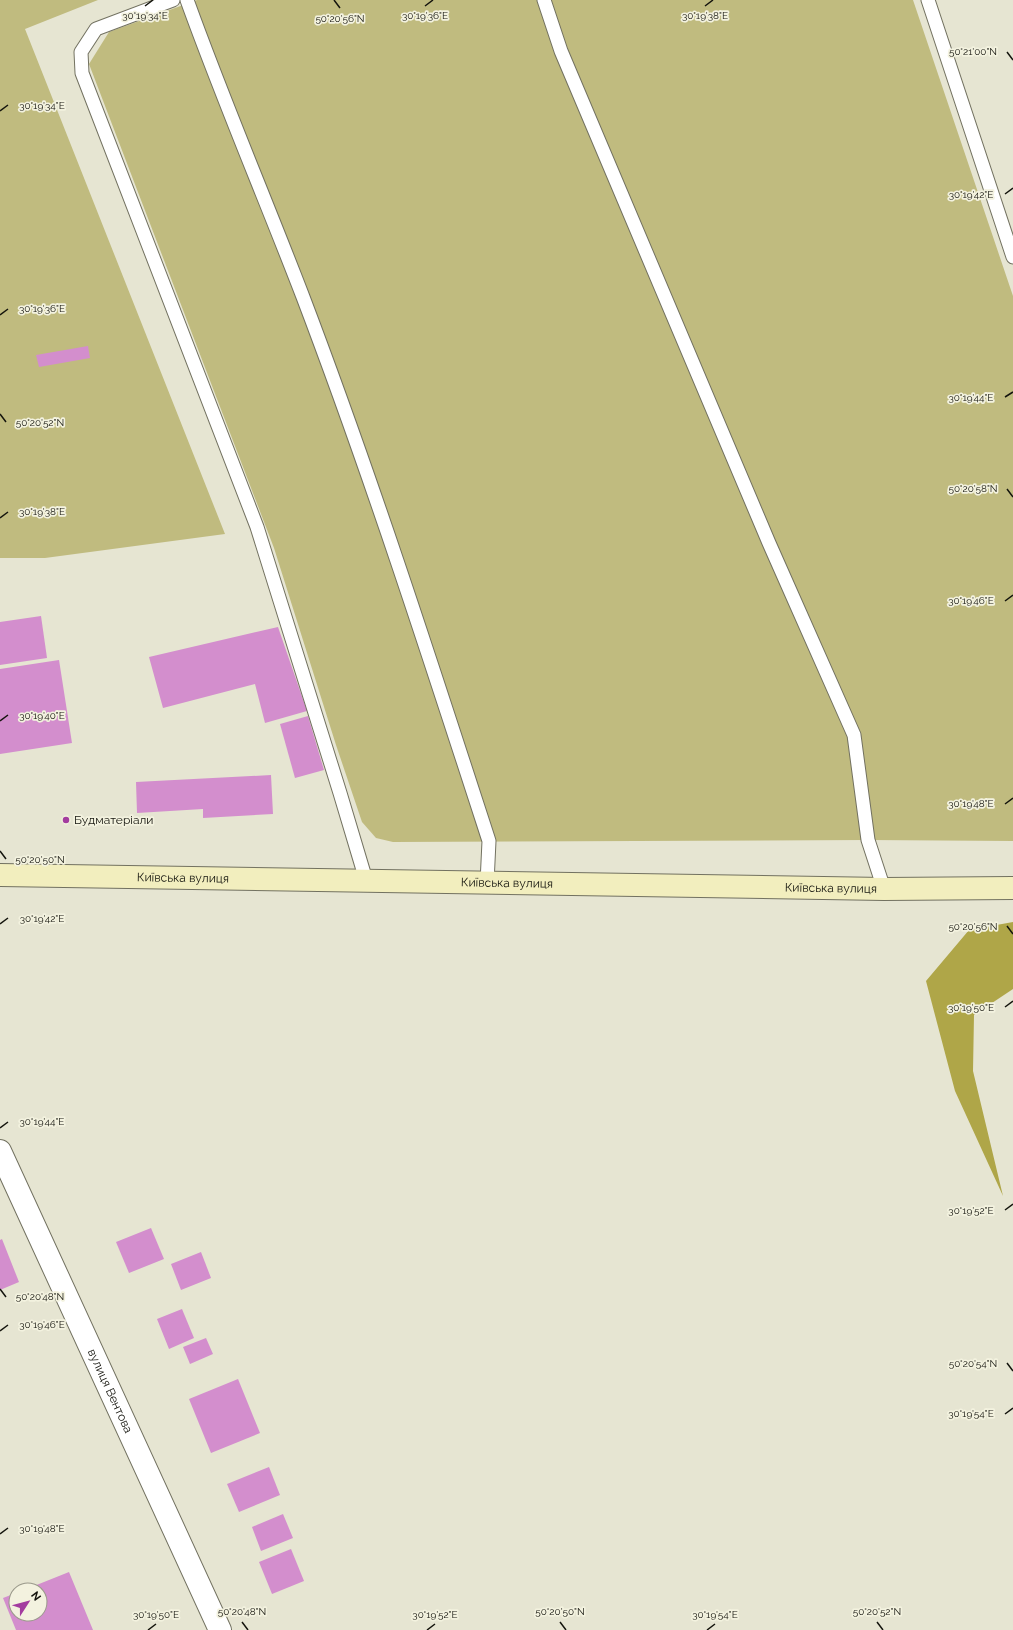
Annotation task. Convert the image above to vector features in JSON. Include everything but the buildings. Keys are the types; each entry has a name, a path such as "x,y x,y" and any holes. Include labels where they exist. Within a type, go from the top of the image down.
{"main road":[{"name":"Київська вулиця","path":"0,875 884,889 1013,888"}],"street":[{"name":"вулиця Вентова","path":"0,1151 220,1630"}],"lane":[{"path":"173,0 96,29 81,52 82,73 256,527 366,880"},
{"path":"187,0 208,58 303,297 396,555 489,841 487,883"},
{"path":"544,0 561,51 769,543 854,735 868,840 884,889"},
{"path":"928,0 1013,256"}],"shaded area":[{"path":"0,0 98,0 25,29 225,534 45,558 0,558"},
{"path":"197,0 913,0 1013,296 1013,841 868,840 393,842 376,838 362,822 336,745 274,548 89,64 109,32"},
{"path":"1013,922 1013,989 974,1015 973,1071 1003,1196 955,1091 926,981 969,930"}],"place":[{"name":"Будматеріали","path":"66,820"}]}
